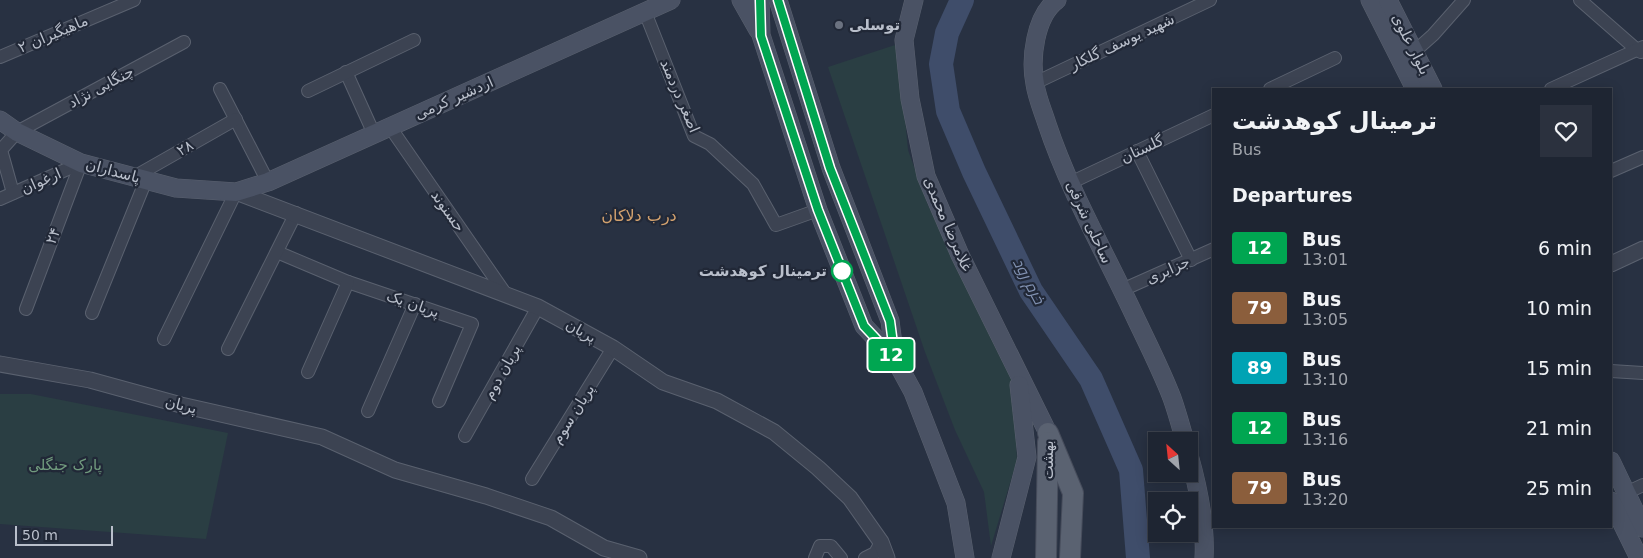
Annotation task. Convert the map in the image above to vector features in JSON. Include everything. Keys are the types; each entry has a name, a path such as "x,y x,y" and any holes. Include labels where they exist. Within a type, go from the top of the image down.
{"main road":[{"name":"اردشیر کرمی","path":"236,192 268,182 671,0"},
{"path":"741,0 761,36 818,210 864,326 895,359 913,392 956,503 966,557"},
{"path":"760,0 761,36"},
{"path":"778,0 830,168 890,321 895,359"},
{"name":"غلامرضا محمدی","path":"914,0 904,40 910,99 926,176 960,255 1048,433"},
{"name":"ساحلی شرقی","path":"1057,0 1050,5 1042,17 1037,35 1034,55 1035,83 1054,145 1070,183 1172,398 1182,432"},
{"name":"بلوار علوی","path":"1370,0 1414,88"},
{"name":"بلوار علوی","path":"1388,0 1433,88"},
{"name":"پاسداران","path":"0,120 17,132 81,163 176,188 236,192"},
{"path":"807,176 830,168"},
{"path":"1002,558 1027,457 1018,372"},
{"name":"بهشت","path":"1046,558 1048,433"},
{"name":"بهشت","path":"1048,433 1073,493 1070,558"},
{"path":"1612,466 1619,497 1638,558"},
{"path":"1196,482 1205,542 1204,558"},
{"path":"1619,497 1643,528"}],"street":[{"name":"ماهیگیران ۲","path":"0,57 134,0"},
{"name":"شهید یوسف گلکار","path":"1035,83 1210,0"},
{"path":"1415,51 1433,35 1464,0"},
{"path":"1553,88 1641,49 1580,0"},
{"name":"اصغر دردمند","path":"645,12 694,136 710,144 753,184 776,226 818,210"},
{"path":"308,91 414,40"},
{"name":"چنگایی نژاد","path":"17,132 184,42"},
{"path":"1272,88 1335,58"},
{"name":"حسنوند","path":"346,72 382,131 507,296"},
{"path":"220,89 268,182"},
{"name":"گلستان","path":"1070,183 1212,116"},
{"name":"۲۸","path":"140,178 236,119"},
{"path":"14,193 1,150 17,132"},
{"path":"1137,151 1190,260"},
{"path":"1612,172 1643,157"},
{"name":"ارغوان","path":"0,199 81,163"},
{"name":"۲۴","path":"26,309 81,163"},
{"path":"92,313 140,178"},
{"path":"164,339 236,192"},
{"name":"پریان","path":"236,192 296,213 538,307 613,348 663,382 717,401 774,432 818,468 850,498 881,542 887,558"},
{"path":"228,349 296,213"},
{"name":"جزایری","path":"1122,290 1212,250"},
{"path":"1612,264 1643,250"},
{"name":"پریان یک","path":"276,252 348,282 472,324 439,401"},
{"path":"308,372 348,282"},
{"path":"368,411 415,304"},
{"name":"پریان دوم","path":"465,436 538,307"},
{"name":"پریان سوم","path":"532,479 613,348"},
{"name":"پریان","path":"0,364 90,380 181,405 322,437 396,470 486,496 551,518 604,548 639,558"},
{"path":"1612,371 1643,373"},
{"path":"1619,497 1643,485"},
{"path":"865,558 875,552 881,542"},
{"path":"815,558 820,546 831,546 841,558"}],"green space":[{"path":"898,44 908,150 928,205 1005,361 1013,382 1017,460 991,546 984,492 955,430 925,352 828,67"},
{"name":"پارک جنگلی","path":"0,394 31,394 228,433 206,539 0,524"}],"waterway":[{"name":"خرم رود","path":"962,0 947,33 941,64 948,111 974,172 1031,291 1091,379 1131,470 1138,558"}],"bus line":[{"name":"12","path":"760,0 761,36 818,210 864,326 895,359 890,321 830,168 778,0"}],"place":[{"name":"توسلی","path":"839,25"},
{"name":"ترمینال کوهدشت","path":"842,271"}],"district":[{"name":"درب دلاکان","path":"639,215"}]}
